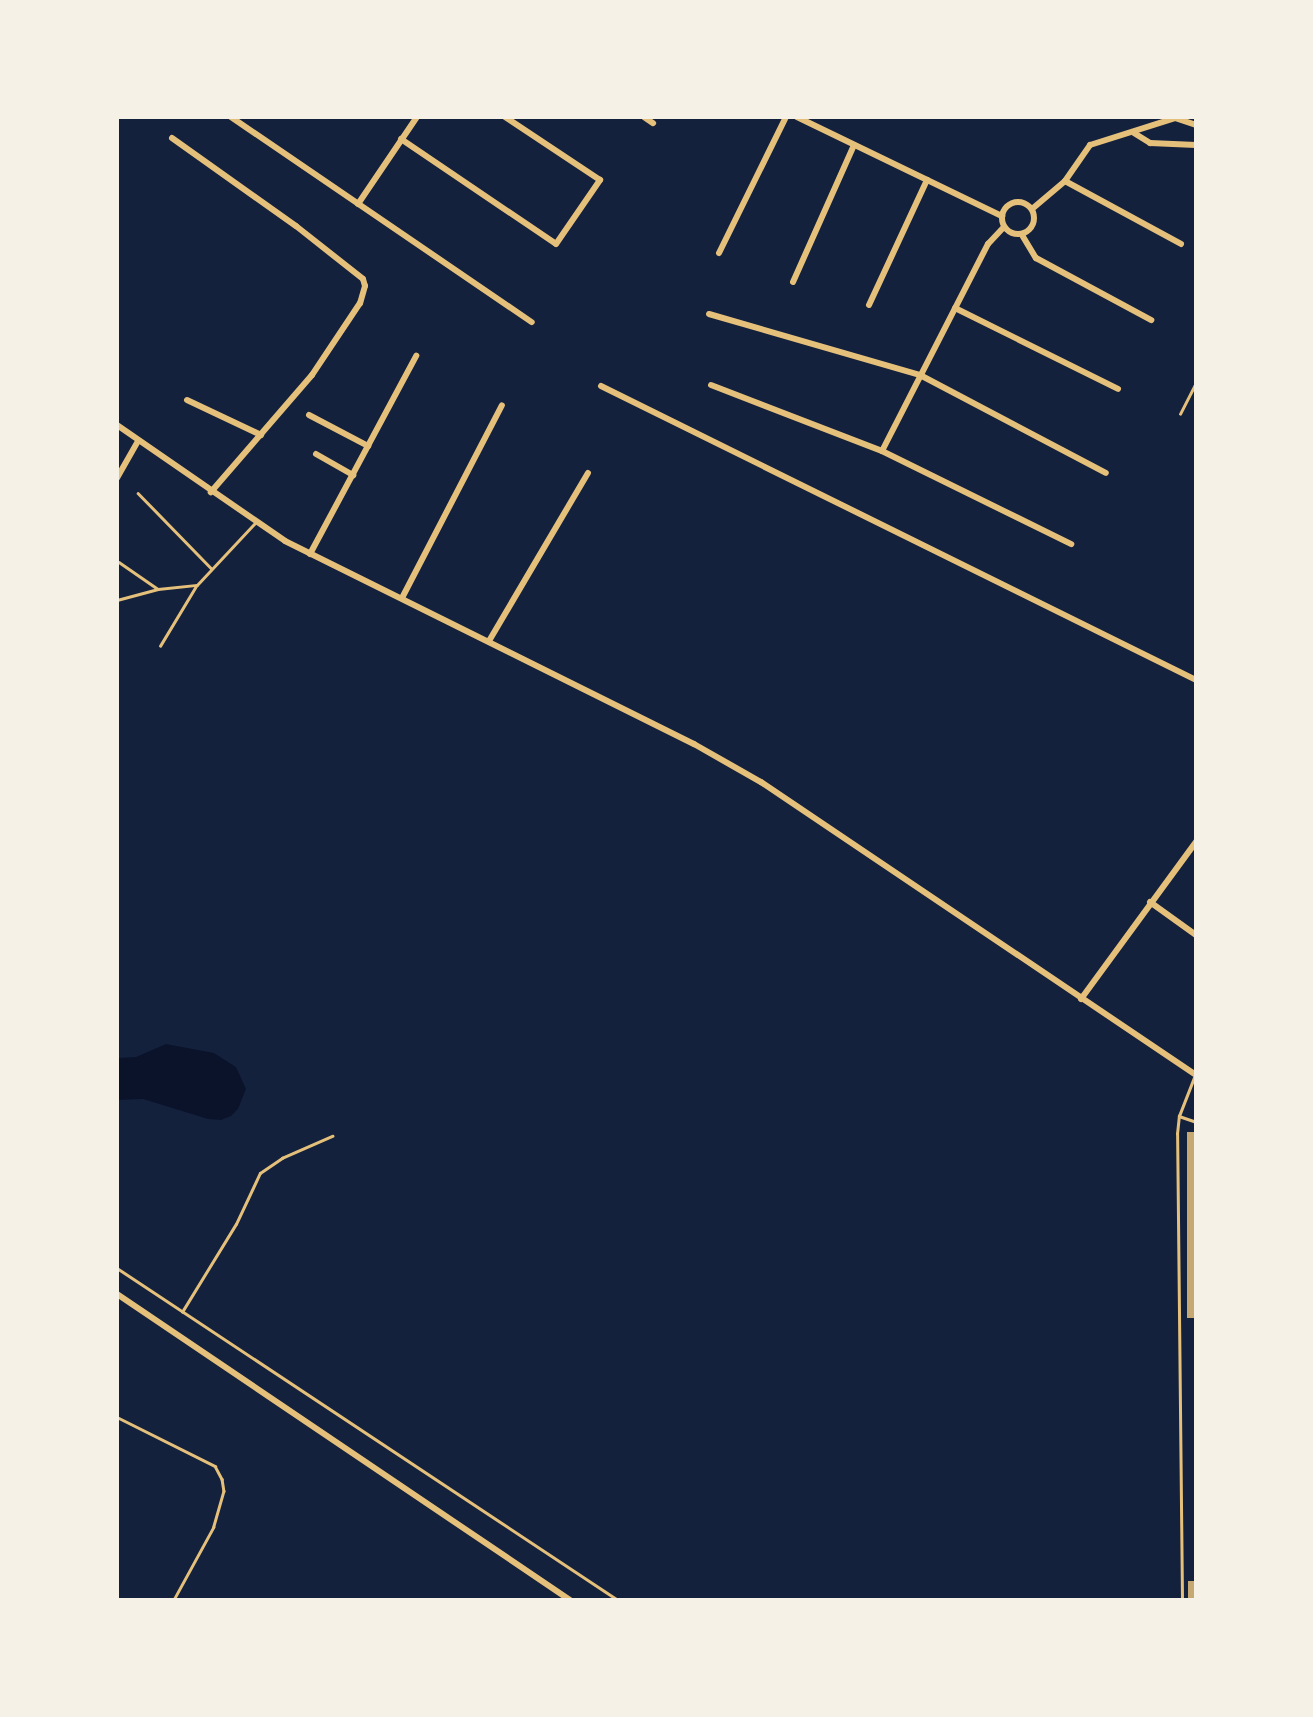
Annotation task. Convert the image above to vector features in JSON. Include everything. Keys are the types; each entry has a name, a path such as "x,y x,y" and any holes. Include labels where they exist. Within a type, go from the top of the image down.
{"street":[{"path":"231,117 532,322"},
{"path":"358,204 417,117"},
{"path":"401,139 556,244 600,180 505,117"},
{"path":"644,117 653,123"},
{"path":"719,253 786,117"},
{"path":"797,117 1002,216"},
{"path":"1032,209 1065,181 1090,145 1175,118 1196,125"},
{"path":"1134,133 1161,145 1196,145"},
{"path":"172,138 296,226 363,279 366,286 360,303 312,375 211,492"},
{"path":"793,282 855,145"},
{"path":"869,305 927,180"},
{"path":"1065,181 1181,244"},
{"path":"1019,201 1032,209 1033,225 1021,235 1013,234 1004,227 1002,216 1011,203 1019,201"},
{"path":"882,451 988,244 1004,227"},
{"path":"1021,235 1036,258 1151,320"},
{"path":"955,308 1118,389"},
{"path":"709,314 920,375 1106,472"},
{"path":"310,554 416,356"},
{"path":"601,386 1196,680"},
{"path":"711,386 882,451 1071,544"},
{"path":"187,400 261,435"},
{"path":"402,598 502,405"},
{"path":"309,415 368,446"},
{"path":"117,425 211,492 310,554 694,744 761,782 1196,1075"},
{"path":"117,478 138,441"},
{"path":"316,454 353,474"},
{"path":"489,641 588,473"},
{"path":"1081,999 1196,842"},
{"path":"1150,902 1196,935"},
{"path":"117,1294 570,1600"}],"lane":[{"path":"1181,414 1196,382"},
{"path":"138,493 212,568"},
{"path":"160,646 197,585 256,522"},
{"path":"119,562 158,589"},
{"path":"117,600 158,589 197,585"},
{"path":"1182,1600 1179,1116 1196,1075"},
{"path":"1179,1116 1196,1122"},
{"path":"182,1312 236,1224 260,1173 282,1158 332,1136"},
{"path":"117,1268 618,1600"},
{"path":"117,1417 215,1466 222,1479 224,1491 214,1527 174,1600"}],"water":[{"path":"166,1044 214,1053 236,1067 246,1089 238,1109 231,1116 221,1120 208,1119 143,1099 117,1100 117,1058 136,1057"}],"building":[{"path":"1187,1132 1196,1132 1196,1318 1187,1318"},
{"path":"1188,1581 1196,1581 1196,1600 1188,1600"}]}
